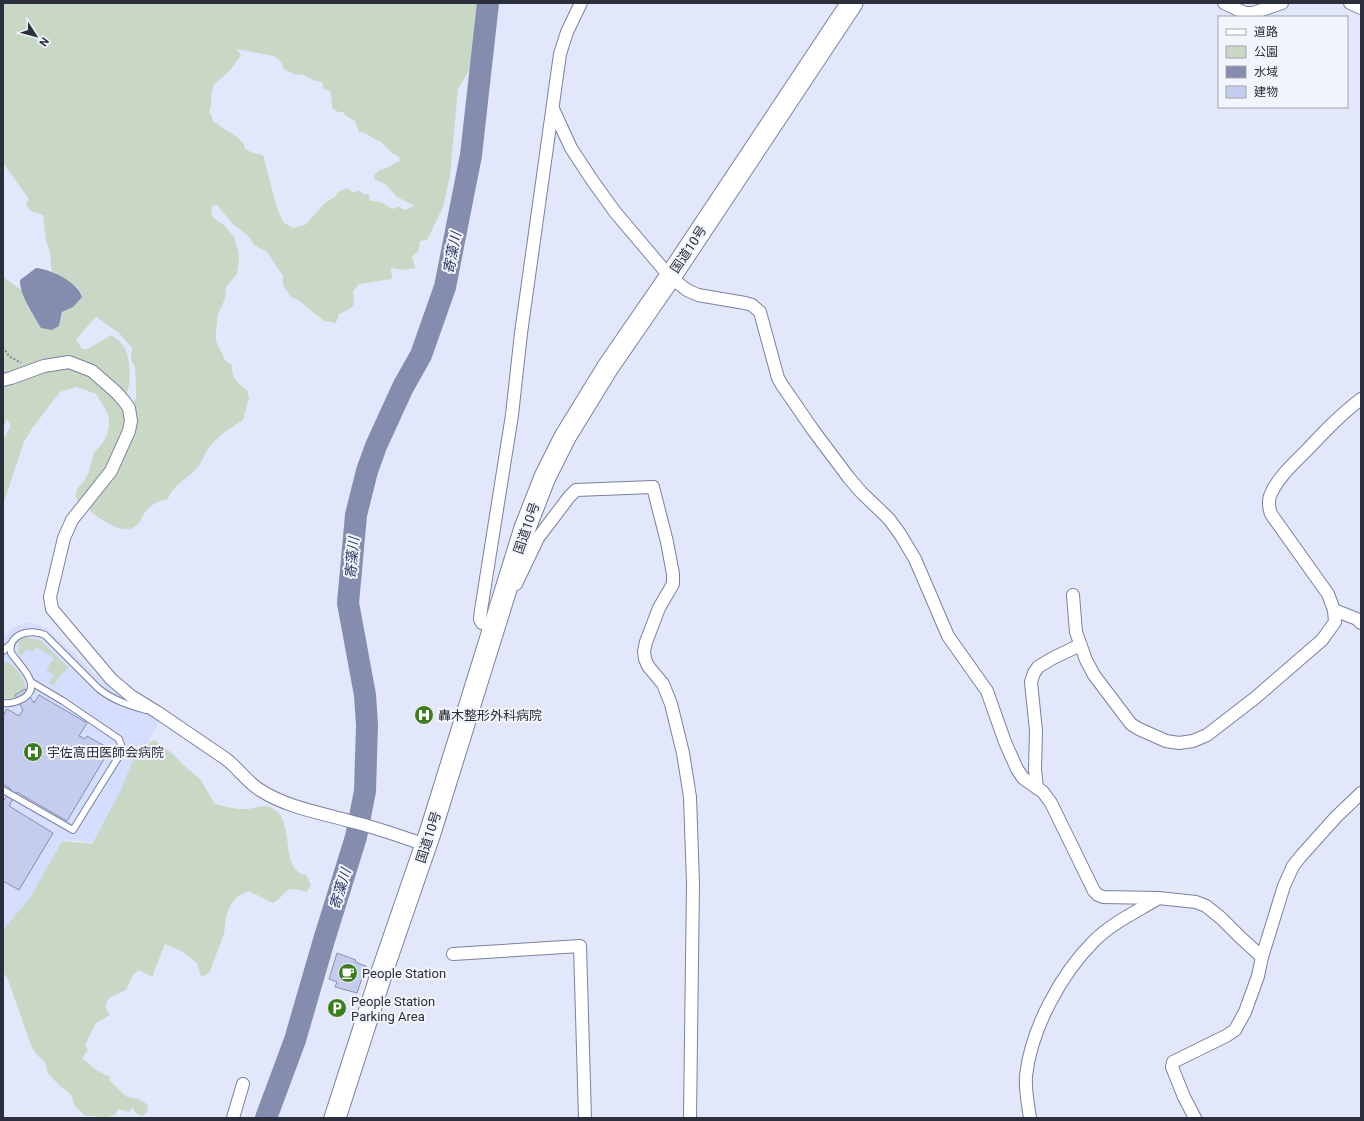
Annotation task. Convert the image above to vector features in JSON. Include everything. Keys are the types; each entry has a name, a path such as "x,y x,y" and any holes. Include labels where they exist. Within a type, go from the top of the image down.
{"highway":[{"name":"国道10号","path":"335,1118 383,969 426,845 525,528 535,499 554,456 604,373 670,277 852,3"}],"street":[{"path":"581,3 567,32 560,54 521,332 512,415 480,619 482,623 494,628 538,538 576,490 653,486 673,574 673,584 659,608 644,651 648,666 663,684 671,704 683,753 691,804 692,883 690,1118"},
{"path":"1224,3 1245,12 1253,13 1282,3"},
{"path":"1350,3 1361,8"},
{"path":"553,108 570,148 592,180 615,212 670,277 687,290 698,295 745,303 752,305 760,312 778,378 782,385 849,478 889,519 900,534 915,559 948,636 987,691 1005,742 1017,769 1022,778 1047,796 1090,885 1098,895 1110,898 1158,898 1196,902 1206,906 1221,918 1262,957"},
{"path":"3,380 44,366 69,362 92,371 124,401 129,408 131,421 129,431 111,471 72,520 64,538 50,597 52,609 111,680 131,696 234,764 253,785 260,790 290,804 373,827 426,845"},
{"path":"1073,595 1076,632 1080,646 1094,675 1131,724 1139,730 1166,741 1179,743 1193,741 1207,735 1255,698 1322,640 1330,631 1335,622 1334,610 1328,594 1271,514 1269,505 1270,496 1287,470 1344,412 1361,399"},
{"path":"1334,610 1357,619 1361,623"},
{"path":"1037,788 1034,770 1036,731 1031,682 1038,667 1053,658 1080,646"},
{"path":"1195,1118 1184,1097 1172,1067 1173,1062 1226,1036 1235,1030 1245,1012 1258,976 1262,957 1284,886 1293,866 1336,817 1361,793"},
{"path":"1030,1118 1027,1100 1026,1076 1030,1054 1039,1028 1063,979 1094,941 1113,926 1158,898"},
{"path":"453,954 580,946 585,1118"},
{"path":"233,1118 243,1084"}],"lane":[{"path":"3,703 15,703 26,697 31,688 31,682 26,672 10,653 10,648 6,647 16,637 26,632 39,632 51,640 99,689 108,696 118,702 130,706 157,712"},
{"path":"3,790 72,830 121,753 122,748 119,739 63,701 31,682"}],"path":[{"path":"3,346 10,356 24,364 44,366"}],"shaded area":[{"path":"26,623 34,623 46,628 110,688 160,719 128,783 92,843 63,839 31,899 3,937 3,637 14,627"}],"green space":[{"path":"3,3 478,3 472,65 458,89 450,175 443,207 427,240 420,241 418,252 412,256 415,268 402,270 391,268 392,279 359,284 353,291 354,304 350,309 339,314 336,323 324,321 300,301 291,297 283,285 283,276 267,252 254,245 248,236 232,223 218,206 213,205 211,214 225,226 234,237 239,260 237,274 226,287 225,299 218,314 216,341 225,360 232,365 236,380 247,390 249,398 243,420 215,441 208,449 199,466 173,489 168,499 159,501 151,506 138,524 133,528 121,529 114,527 91,512 89,506 122,460 133,428 134,418 132,410 133,403 136,398 135,367 131,360 132,348 119,333 96,317 76,339 82,349 88,349 111,335 123,345 130,368 129,387 122,400 127,413 126,430 110,470 82,503 78,501 75,496 78,488 88,474 94,452 106,437 109,427 109,418 96,394 77,387 60,392 33,427 24,442 3,505 3,440 11,426 7,419 3,428 3,277 23,291 28,308 41,328 52,330 59,326 63,312 73,306 82,297 78,288 70,282 52,275 50,252 46,241 43,215 29,210 26,203 29,199 3,163","holes":["237,49 274,56 281,62 284,69 296,75 302,74 313,80 322,82 323,88 331,92 332,108 338,112 343,112 355,121 359,132 365,133 380,141 392,153 399,157 400,161 380,170 375,174 374,179 385,184 397,197 415,206 405,210 397,206 395,209 382,203 371,201 369,199 370,195 363,194 359,190 354,193 347,188 338,192 335,197 326,202 305,225 293,228 283,222 276,205 263,155 253,153 245,149 241,140 217,123 213,122 212,116 209,112 214,85 229,71 241,55"]},
{"path":"24,637 40,640 69,668 59,677 53,686 49,683 54,675 46,670 54,658 37,647 32,652 26,649 22,656 18,653 19,644 17,642"},
{"path":"5,662 16,668 26,688 15,695 16,697 10,699 3,697 3,663"},
{"path":"154,740 173,754 182,764 200,779 215,804 241,809 267,806 278,812 283,819 293,866 299,873 306,875 311,885 307,892 294,889 287,891 273,903 249,891 238,896 231,904 226,916 224,934 210,971 206,975 201,976 197,963 183,952 165,944 152,977 139,970 133,975 126,990 109,998 105,1006 110,1015 96,1023 85,1045 88,1050 82,1058 96,1070 110,1077 110,1081 127,1097 138,1099 147,1104 148,1110 143,1116 136,1113 133,1107 129,1112 118,1109 115,1115 104,1118 85,1116 74,1105 70,1094 48,1074 45,1062 32,1048 7,977 3,973 3,932 30,898 62,841 92,844 121,790 136,752"}],"water":[{"path":"36,268 49,271 63,277 75,286 82,297 73,307 62,312 59,326 52,330 41,328 28,305 20,286 20,280"}],"building":[{"path":"25,689 34,703 39,695 87,723 79,736 85,739 87,736 110,749 67,821 17,792 9,806 53,833 19,890 3,881 3,802 11,789 3,784 3,716 7,709 19,716 23,710 15,695"},
{"name":"People Station","path":"337,953 356,960 355,962 366,966 357,993 335,987 337,982 329,979"}],"waterway":[{"name":"寄藻川","path":"266,1118 295,1040 356,837 365,791 367,725 365,695 348,603 356,515 367,471 376,446 403,387 421,355 445,287 471,155 488,3"}],"place":[{"name":"轟木整形外科病院","path":"424,715"},
{"name":"宇佐高田医師会病院","path":"33,752"},
{"name":"People Station","path":"348,973"},
{"name":"People Station Parking Area","path":"337,1008"}]}
